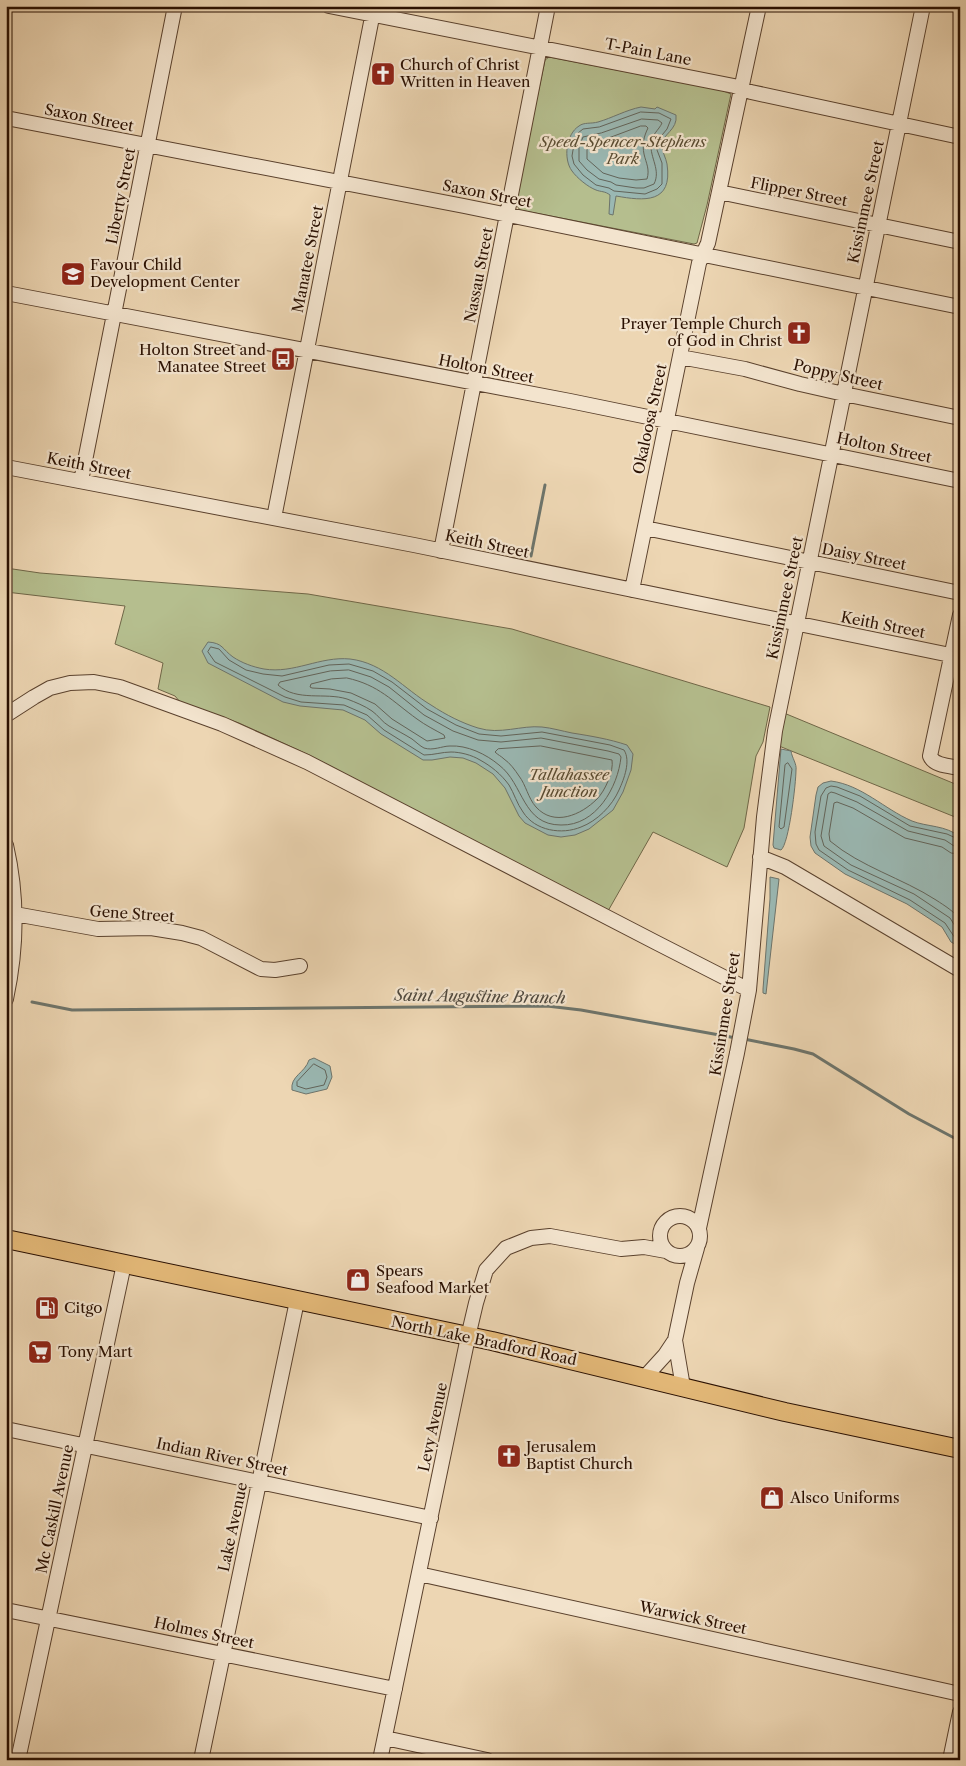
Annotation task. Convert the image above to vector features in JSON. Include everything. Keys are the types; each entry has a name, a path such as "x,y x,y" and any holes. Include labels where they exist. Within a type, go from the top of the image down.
{"main road":[{"name":"North Lake Bradford Road","path":"6,1239 468,1337 645,1377 791,1413 960,1448"}],"street":[{"name":"Liberty Street","path":"81,481 175,6"},
{"name":"T-Pain Lane","path":"329,6 373,11 540,48 734,86 751,92 960,137"},
{"name":"Nassau Street","path":"441,551 548,6"},
{"name":"Okaloosa Street","path":"632,590 698,267 708,243 759,6"},
{"name":"Kissimmee Street","path":"699,1228 749,990 768,775 775,731 923,6"},
{"name":"Manatee Street","path":"274,518 373,11"},
{"name":"Saxon Street","path":"6,118 507,215 960,307"},
{"name":"Flipper Street","path":"719,192 960,242"},
{"name":"Holton Street","path":"6,293 474,383 960,481"},
{"name":"Poppy Street","path":"680,357 745,369 794,383 960,418"},
{"name":"Keith Street","path":"6,467 441,551 956,656"},
{"name":"Daisy Street","path":"645,528 960,593"},
{"path":"960,615 956,656 930,754 933,761 960,768"},
{"path":"6,715 39,694 64,684 94,682 130,690 232,728 296,756 749,990"},
{"path":"6,845 13,884 15,914 14,953 6,999"},
{"path":"760,857 785,867 960,970"},
{"name":"Gene Street","path":"15,914 98,929 151,928 182,933 201,938 261,969 275,970 300,966"},
{"path":"644,1248 656,1239 668,1220 696,1209 705,1201"},
{"path":"682,1216 692,1220 699,1228 701,1235 687,1283 675,1340 683,1387"},
{"path":"660,1232 660,1238 681,1268 687,1283"},
{"name":"Levy Avenue","path":"380,1760 468,1337 486,1270 506,1248 531,1238 550,1236 620,1249 644,1248 669,1253"},
{"path":"669,1253 686,1256 697,1248"},
{"name":"Mc Caskill Avenue","path":"18,1760 124,1264"},
{"name":"Lake Avenue","path":"201,1760 298,1301"},
{"path":"645,1377 665,1355 675,1340"},
{"name":"Indian River Street","path":"6,1429 431,1518"},
{"name":"Warwick Street","path":"419,1574 960,1694"},
{"name":"Holmes Street","path":"6,1610 395,1689"},
{"path":"950,1760 960,1712"},
{"path":"385,1738 486,1760"}],"green space":[{"name":"Speed-Spencer-Stephens Park","path":"549,57 721,90 731,94 697,243 694,244 520,210 516,199 545,60"},
{"name":"Tallahassee Junction","path":"6,568 40,573 308,594 512,629 770,707 763,742 756,756 744,828 727,867 653,832 608,911 309,755 239,723 180,702 175,696 158,689 163,663 115,644 125,606 6,592"},
{"path":"784,713 960,786 960,819 779,746"}],"water":[{"path":"641,107 655,109 657,107 676,115 675,124 664,138 662,145 667,164 668,177 666,187 661,193 646,199 616,196 613,215 609,214 610,195 586,185 574,174 567,160 567,147 571,135 581,125 598,122"},
{"path":"208,642 220,645 240,661 264,669 286,669 339,659 362,661 383,671 442,712 478,728 494,731 542,727 627,745 633,754 631,770 623,792 613,810 589,829 575,835 561,837 548,835 525,823 519,816 505,788 493,774 476,763 463,758 450,757 423,760 381,734 365,720 343,710 300,706 283,702 208,663 202,651"},
{"path":"781,749 791,751 796,768 787,837 781,850 774,848 773,845"},
{"path":"831,781 853,787 912,821 949,830 960,837 960,947 951,942 942,927 907,904 845,874 815,853 811,846 810,837 816,795 818,787 823,783"},
{"path":"770,877 779,879 766,994 763,993 763,989"},
{"path":"314,1058 330,1066 332,1077 327,1089 306,1094 292,1090 295,1078 309,1060"}],"waterway":[{"path":"531,556 545,485"},
{"name":"Saint Augustine Branch","path":"32,1002 72,1010 547,1006 581,1010 736,1038"},
{"name":"Saint Augustine Branch","path":"744,1039 813,1054 909,1114 960,1141"}],"place":[{"name":"Church of Christ Written in Heaven","path":"383,74"},
{"name":"Favour Child Development Center","path":"73,274"},
{"name":"Prayer Temple Church of God in Christ","path":"799,333"},
{"name":"Holton Street and Manatee Street","path":"283,359"},
{"name":"Spears Seafood Market","path":"358,1280"},
{"name":"Citgo","path":"47,1308"},
{"name":"Tony Mart","path":"40,1352"},
{"name":"Jerusalem Baptist Church","path":"509,1456"},
{"name":"Alsco Uniforms","path":"772,1498"}]}
